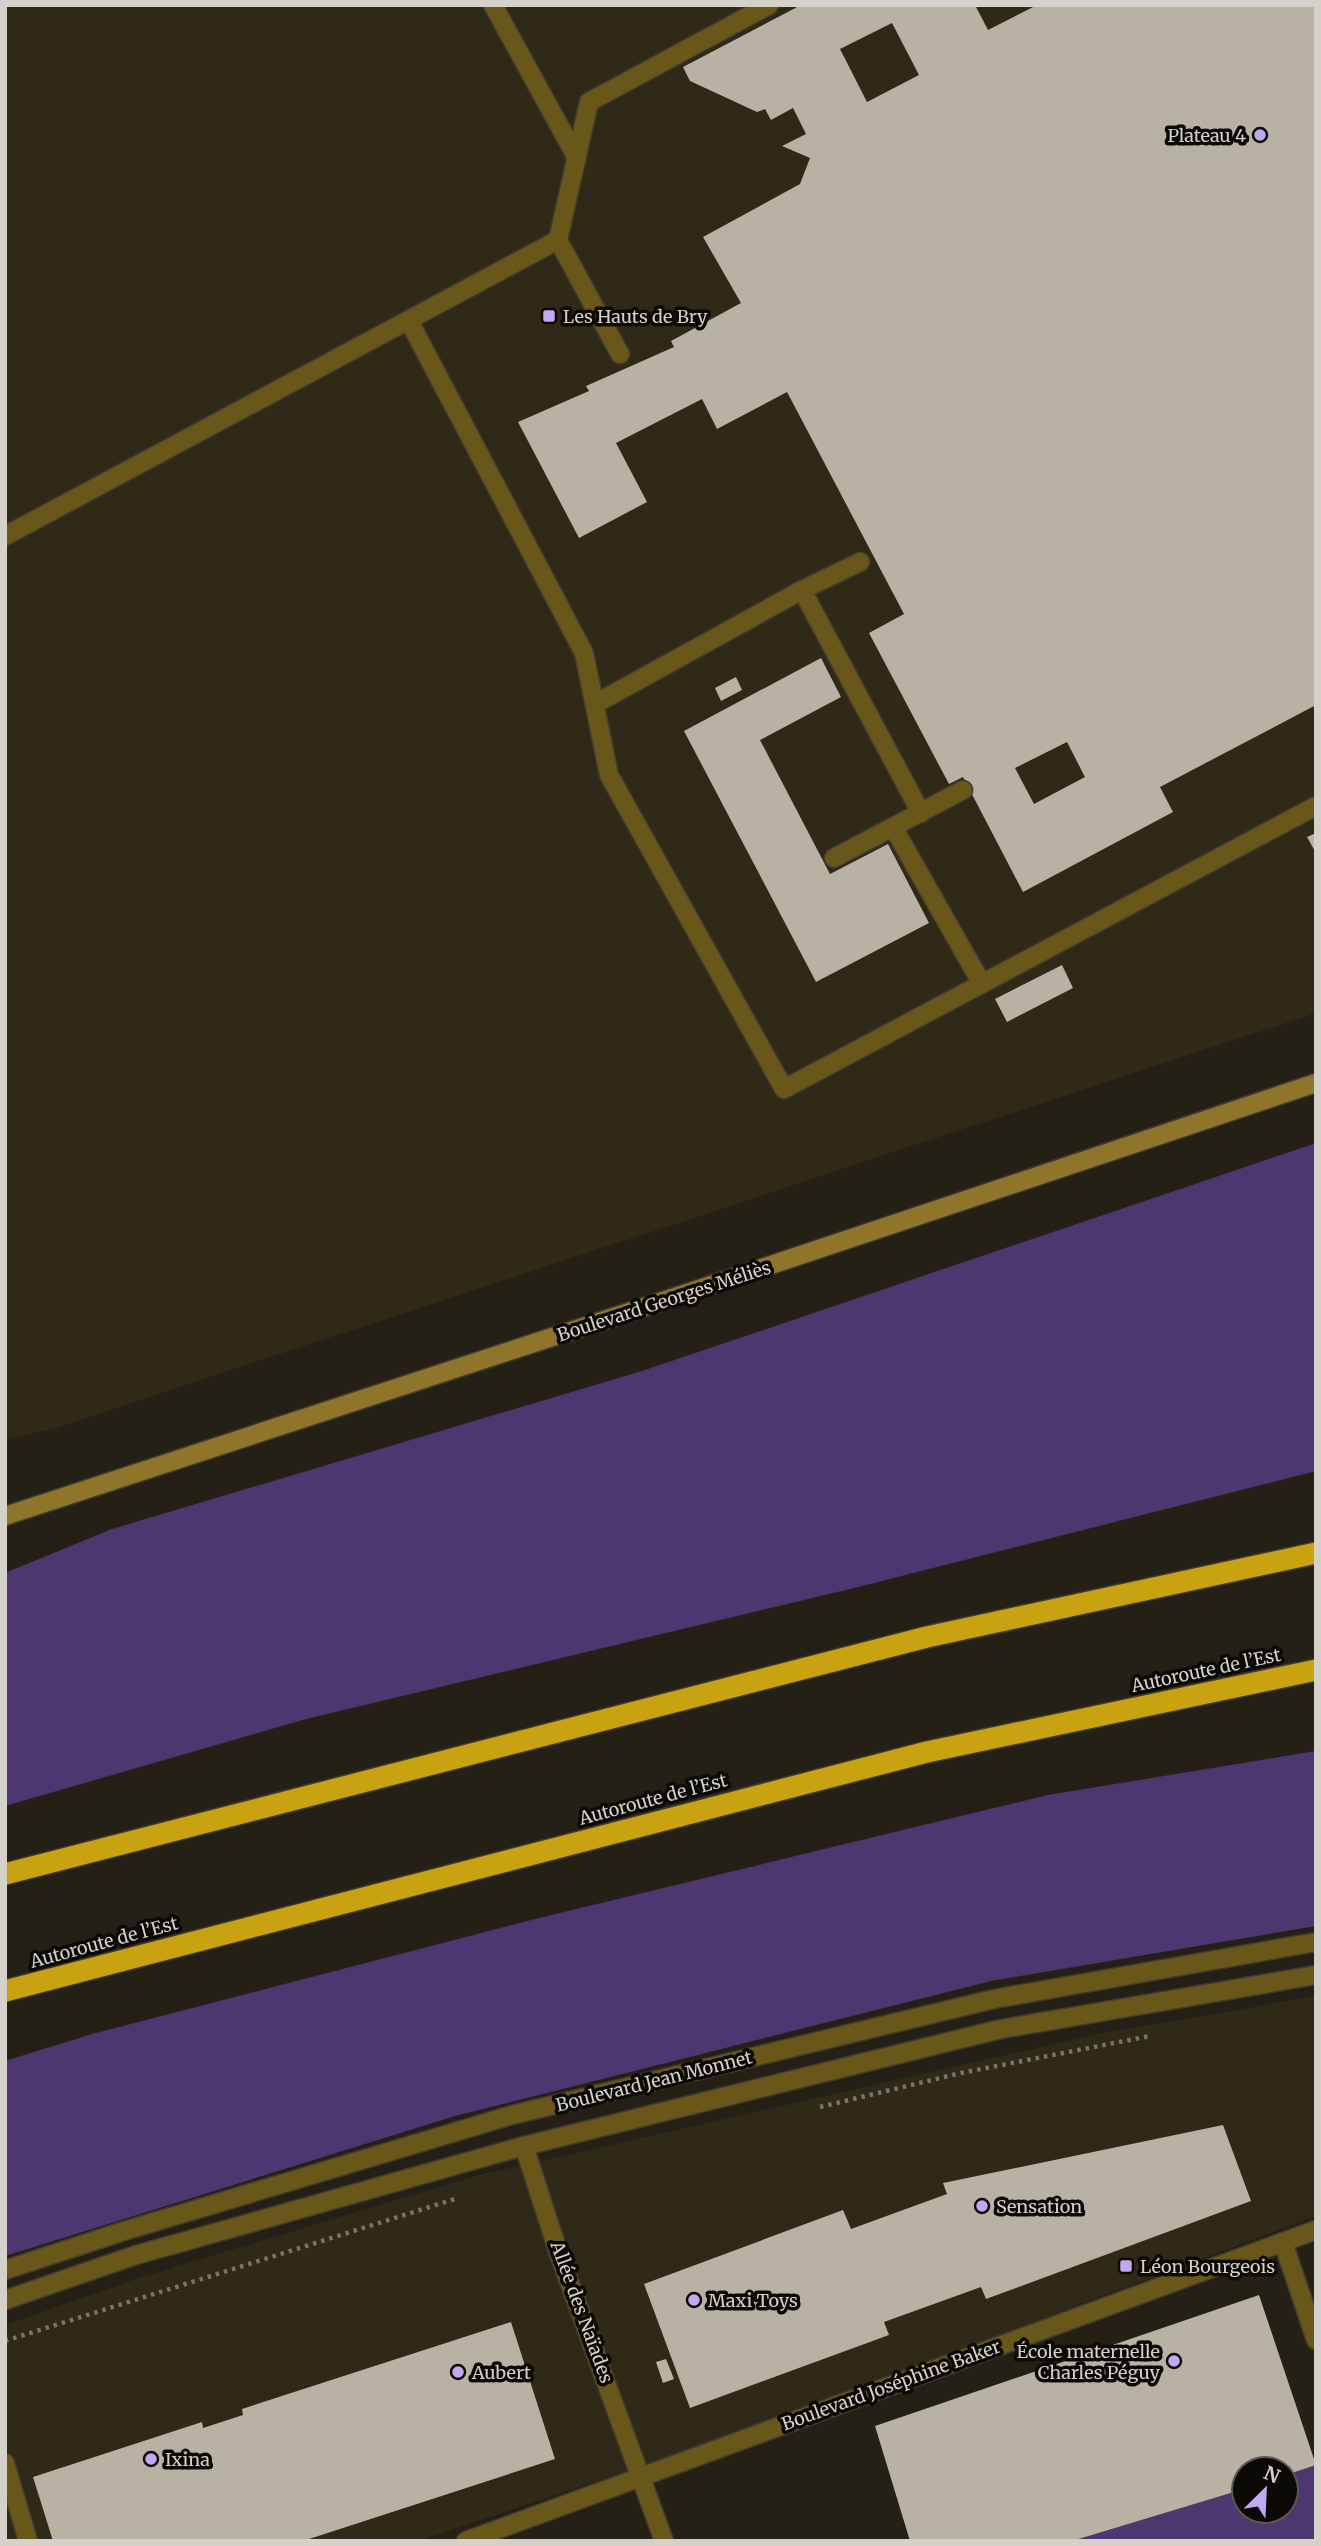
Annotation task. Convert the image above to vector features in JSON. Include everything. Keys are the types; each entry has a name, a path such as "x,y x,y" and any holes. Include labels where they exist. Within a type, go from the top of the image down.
{"highway":[{"path":"5,1874 927,1637 1316,1553"},
{"name":"Autoroute de l’Est","path":"5,1991 927,1752 1316,1670"}],"main road":[{"name":"Boulevard Georges Méliès","path":"7,1514 684,1294 1316,1083"}],"street":[{"path":"493,5 577,158"},
{"path":"620,354 558,240 589,102 769,5"},
{"path":"5,536 558,240"},
{"path":"409,321 584,653 609,775 784,1089 1316,806"},
{"path":"594,704 802,590 860,562"},
{"path":"802,590 921,813"},
{"path":"834,858 962,790"},
{"path":"893,827 982,984"},
{"name":"Boulevard Jean Monnet","path":"5,2270 124,2231 512,2115 994,1999 1316,1942"},
{"name":"Boulevard Jean Monnet","path":"5,2300 136,2255 524,2146 1002,2029 1316,1975"},
{"name":"Allée des Naïades","path":"524,2146 559,2254 643,2477 664,2541"},
{"name":"Boulevard Joséphine Baker","path":"466,2541 1316,2230"},
{"path":"1283,2242 1316,2340"},
{"path":"5,2463 28,2541"}],"path":[{"path":"814,2108 961,2073 1151,2036"},
{"path":"5,2341 468,2194"}],"shaded area":[{"path":"5,5 1316,5 1316,1013 55,1428 5,1440"},
{"path":"1316,1143 1316,1471 854,1588 306,1719 5,1806 5,1573 112,1529 642,1371"},
{"path":"1316,1751 1316,1926 991,1981 455,2116 5,2256 5,2061 92,2034 539,1918 1048,1795"},
{"path":"1316,1996 1316,2216 698,2447 419,2541 5,2541 5,2325 142,2277 479,2175 1098,2034"},
{"path":"1316,2465 1316,2541 1072,2541 1230,2493 1230,2525 1300,2525 1300,2470"}],"building":[{"path":"801,5 975,5 988,30 1037,5 1316,5 1316,705 1160,787 1173,812 1023,892 963,777 949,784 869,633 904,614 787,392 717,429 702,399 616,443 647,502 579,538 518,422 589,391 586,386 674,347 671,341 741,303 703,237 800,184 810,158 782,146 806,134 793,108 771,120 765,109 757,112 690,81 683,67","holes":["892,23 919,75 867,102 840,49","1067,742 1085,777 1034,804 1015,768"]},
{"path":"821,658 841,697 760,740 830,874 888,844 929,923 816,982 684,731"},
{"path":"736,677 742,690 721,701 715,688"},
{"path":"1316,833 1316,853 1307,837"},
{"path":"1062,965 1073,988 1007,1022 995,999"},
{"path":"1223,2125 1251,2201 986,2299 981,2287 884,2322 889,2335 690,2408 644,2284 843,2210 851,2229 947,2194 943,2183"},
{"name":"École maternelle Charles Péguy","path":"1259,2295 1316,2465 1300,2470 1300,2455 1230,2455 1230,2493 1072,2541 910,2541 875,2426"},
{"path":"511,2322 555,2459 303,2541 53,2541 33,2477 202,2422 203,2428 243,2415 242,2409"},
{"path":"666,2359 674,2379 663,2383 656,2362"}],"place":[{"name":"Plateau 4","path":"1260,135"},
{"name":"Les Hauts de Bry","path":"549,316"},
{"name":"Sensation","path":"982,2206"},
{"name":"Léon Bourgeois","path":"1126,2266"},
{"name":"Maxi Toys","path":"694,2300"},
{"name":"École maternelle Charles Péguy","path":"1174,2361"},
{"name":"Aubert","path":"458,2372"},
{"name":"Ixina","path":"151,2459"}]}
